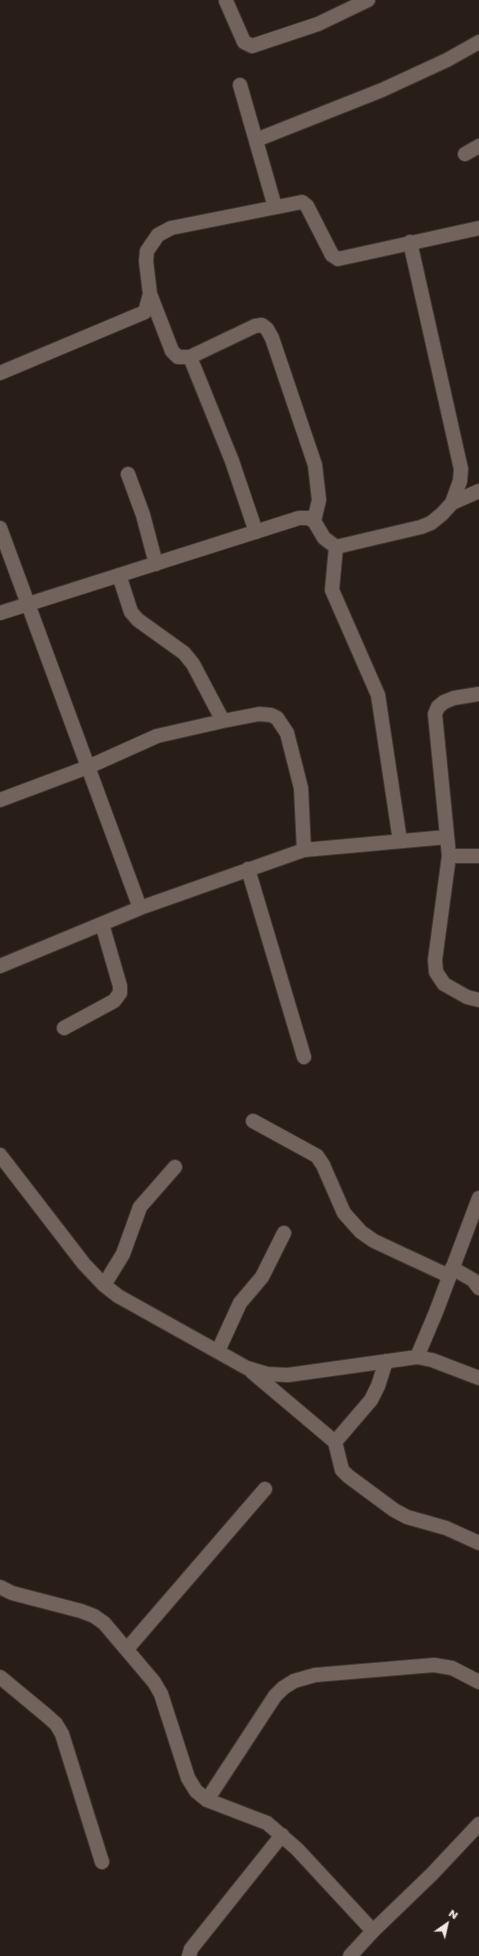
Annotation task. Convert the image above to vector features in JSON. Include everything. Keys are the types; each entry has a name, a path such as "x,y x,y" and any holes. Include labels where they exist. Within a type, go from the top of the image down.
{"street":[{"path":"226,1 244,42 252,46 318,24 368,0"},
{"path":"256,140 382,90 447,60 479,42"},
{"path":"240,85 275,207"},
{"path":"464,154 479,146"},
{"path":"314,521 319,500 315,465 272,338 267,329 262,326 255,326 190,357 178,357 172,351 150,294 146,261 147,251 158,235 171,228 298,202 306,204 332,255 338,259 479,228"},
{"path":"410,242 461,469 460,481 452,503"},
{"path":"0,373 140,315 147,308 150,294"},
{"path":"190,357 232,461 256,532"},
{"path":"128,474 143,515 156,564"},
{"path":"336,547 432,523 452,503 479,491"},
{"path":"0,613 303,517 314,521 324,538 336,547"},
{"path":"0,528 140,908"},
{"path":"336,547 332,590 378,695 400,841"},
{"path":"119,575 131,612 138,620 184,653 193,664 223,721"},
{"path":"479,694 454,698 444,702 438,707 435,714 449,856 435,960 436,972 444,984 448,987 467,997 479,1000"},
{"path":"0,800 88,767 157,736 259,714 271,715 277,718 287,733 300,788 304,850"},
{"path":"0,966 140,908 304,850 447,837"},
{"path":"449,856 479,856"},
{"path":"248,869 304,1057"},
{"path":"64,1028 114,1001 120,994 120,986 102,924"},
{"path":"253,1121 317,1156 323,1165 344,1213 361,1232 374,1241 473,1280 479,1288"},
{"path":"0,1155 84,1264 104,1286 118,1296 247,1368 335,1442 342,1470 394,1510 407,1517 446,1528 479,1543"},
{"path":"104,1286 123,1254 140,1207 175,1167"},
{"path":"417,1357 434,1318 479,1198"},
{"path":"218,1351 240,1303 262,1277 284,1233"},
{"path":"247,1368 267,1374 288,1375 417,1357 432,1360 479,1378"},
{"path":"335,1442 371,1400 378,1386 386,1361"},
{"path":"127,1649 265,1489"},
{"path":"0,1587 12,1593 94,1616 114,1633 154,1682 161,1694 188,1778 196,1791 207,1800 267,1823 282,1835 373,1931"},
{"path":"207,1800 275,1696 283,1688 294,1682 315,1675 434,1666 452,1668 479,1682"},
{"path":"0,1677 56,1724 62,1734 102,1862"},
{"path":"350,1956 373,1931 432,1874 479,1824"},
{"path":"189,1956 191,1949 282,1835"}]}
